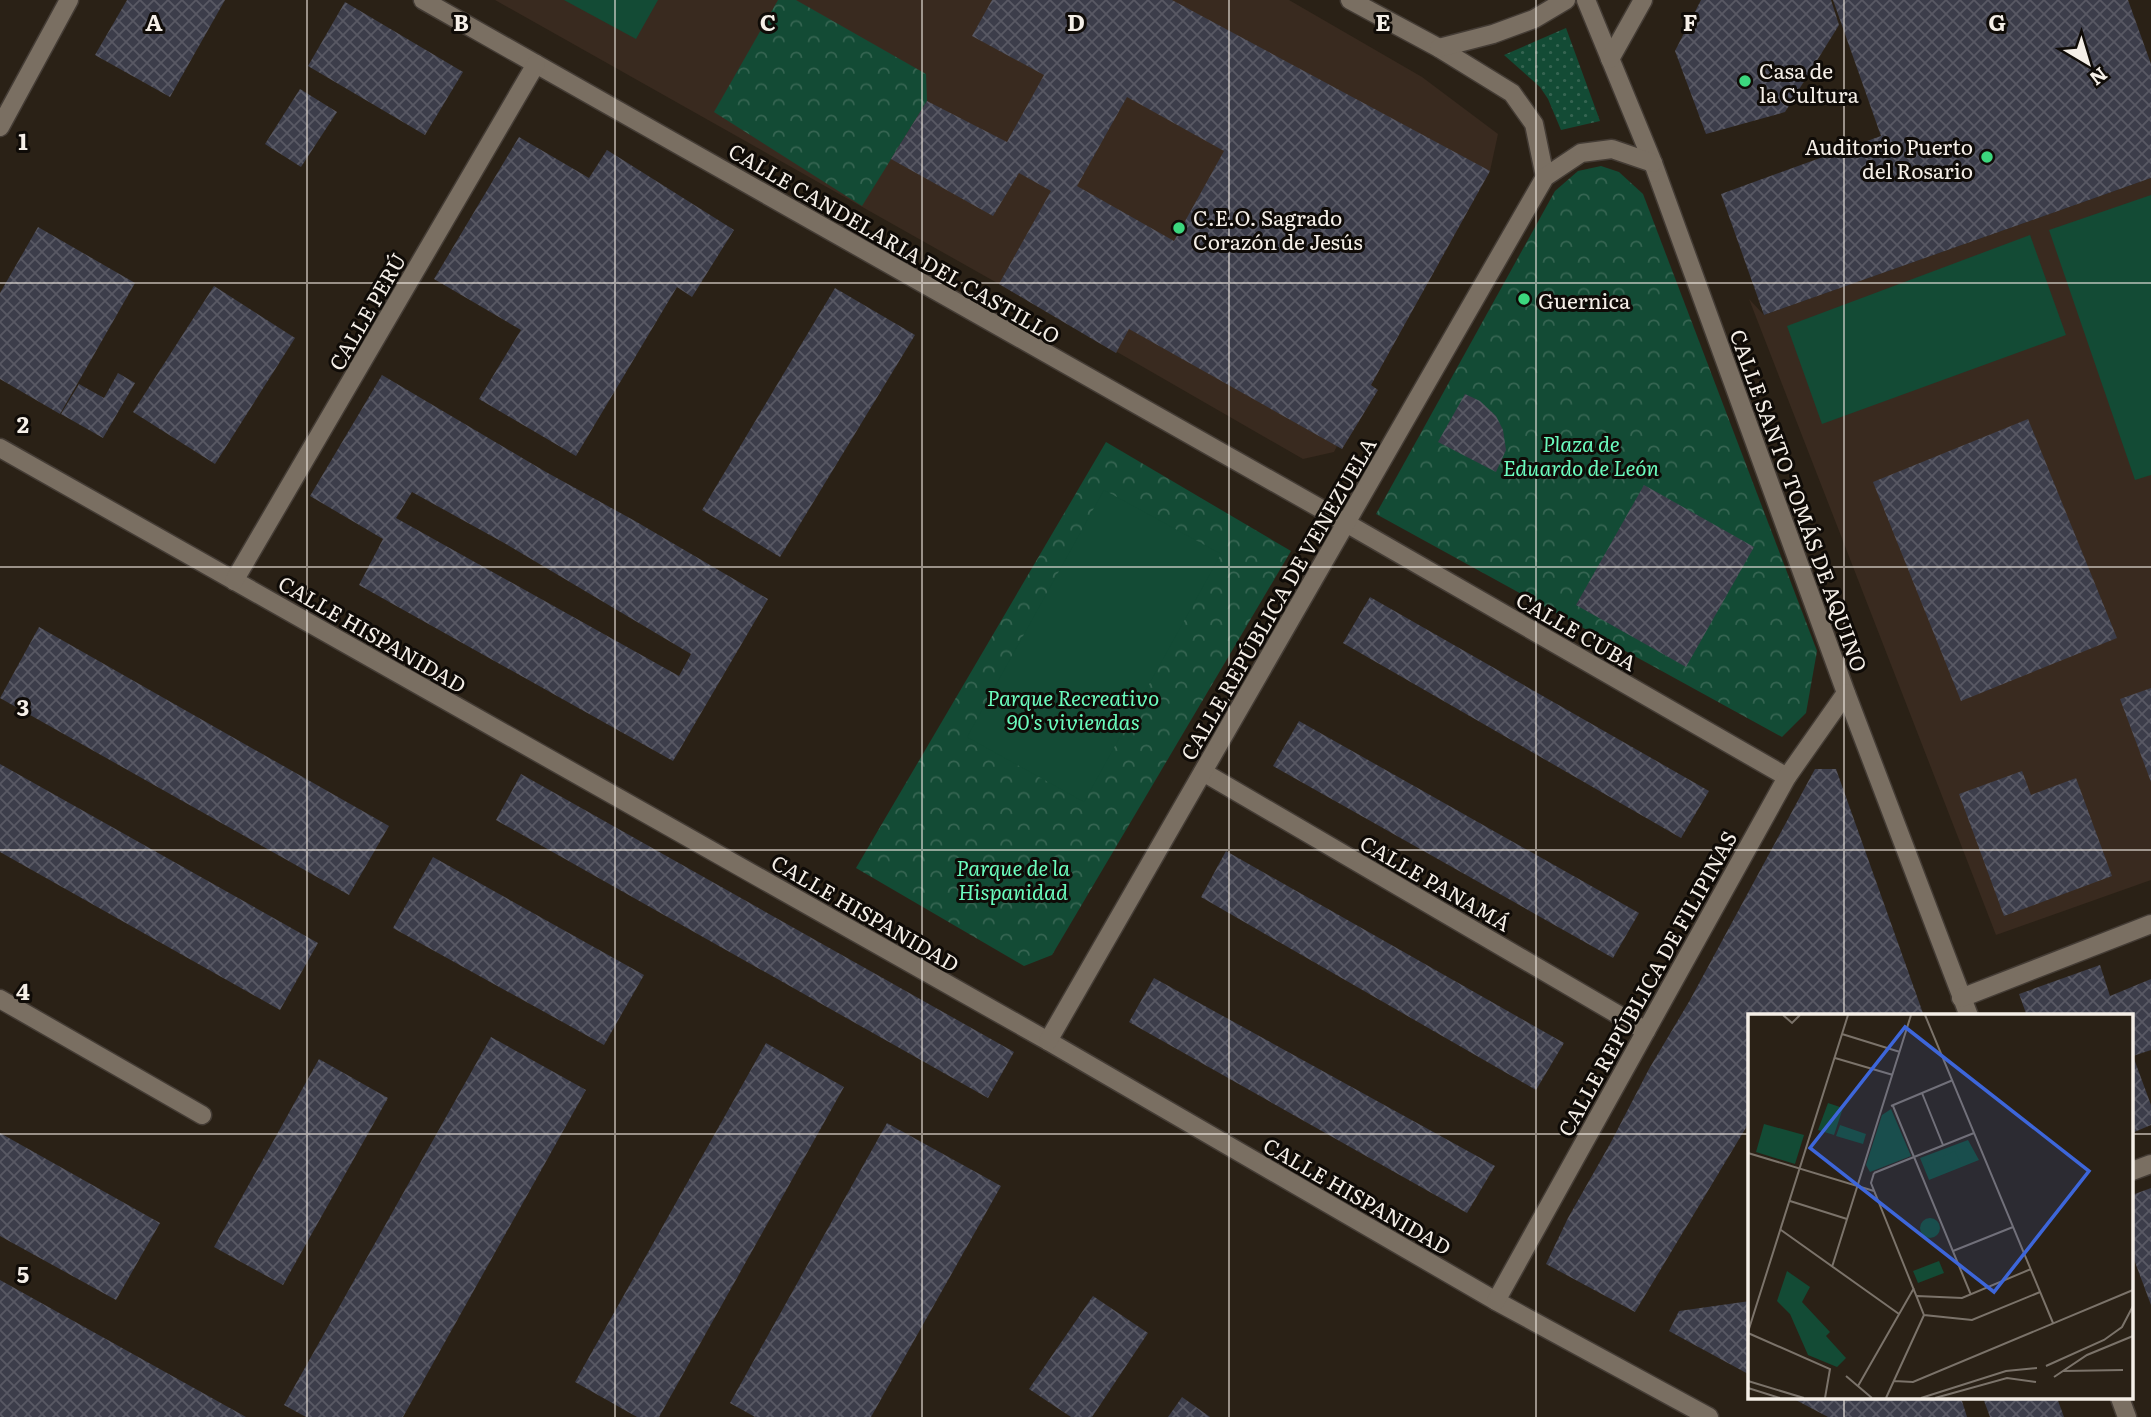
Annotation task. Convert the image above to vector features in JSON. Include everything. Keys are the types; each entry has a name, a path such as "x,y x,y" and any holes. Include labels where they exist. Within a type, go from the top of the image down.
{"street":[{"path":"0,127 69,0"},
{"name":"CALLE CANDELARIA DEL CASTILLO","path":"423,0 1346,523"},
{"path":"1350,0 1439,48 1512,93 1534,124 1545,177 1581,153 1612,149 1653,163"},
{"path":"1439,48 1493,34 1534,19 1566,0"},
{"name":"CALLE SANTO TOMÁS DE AQUINO","path":"1586,0 1653,163 1846,693 1968,1014"},
{"path":"1610,59 1643,0"},
{"name":"CALLE PERÚ","path":"234,581 536,64"},
{"name":"CALLE REPÚBLICA DE VENEZUELA","path":"1048,1041 1545,177"},
{"name":"CALLE HISPANIDAD","path":"0,448 1048,1041 1496,1301 1709,1417"},
{"name":"CALLE CUBA","path":"1346,523 1787,777"},
{"name":"CALLE REPÚBLICA DE FILIPINAS","path":"1496,1301 1787,777 1846,693"},
{"name":"CALLE PANAMÁ","path":"1203,772 1646,1031"},
{"path":"1961,998 2151,924"},
{"path":"0,999 202,1115"},
{"path":"2134,1170 2151,1164"},
{"path":"2121,1400 2127,1417"}],"shaded area":[{"name":"C.E.O. Sagrado Corazón de Jesús","path":"495,0 1289,0 1422,77 1498,134 1490,171 1371,385 1378,390 1342,449 1337,446 1334,452 1303,459"},
{"path":"2151,178 2151,880 1996,935 1749,299 1764,315"}],"green space":[{"path":"564,0 658,0 636,39"},
{"path":"778,0 796,0 926,74 927,101 862,206 714,112"},
{"path":"1566,28 1600,121 1561,130 1540,87 1504,55"},
{"name":"Plaza de Eduardo de León","path":"1601,166 1619,172 1643,194 1817,651 1806,713 1782,737 1376,514 1555,191 1578,171"},
{"path":"2151,195 2151,475 2135,480 2049,230"},
{"path":"2030,235 2066,335 1822,424 1787,326"},
{"name":"Parque Recreativo 90's viviendas","path":"1106,442 1291,551 1052,955 1024,966 856,868"},
{"path":"1104,490 1221,554 1084,802 967,737"}],"building":[{"path":"127,0 225,0 170,97 95,55"},
{"path":"992,0 1172,0 1490,171 1371,385 1378,390 1342,449 1129,329 1116,353 999,284 1051,191 1019,173 993,216 891,159 927,101 1007,142 1044,75 972,36","holes":["1127,97 1224,151 1174,241 1077,186"]},
{"name":"Casa de la Cultura","path":"1701,0 1831,0 1839,25 1785,112 1706,134 1675,51"},
{"name":"Auditorio Puerto del Rosario","path":"1833,0 2128,0 2151,64 2151,178 1764,315 1721,194 1881,136"},
{"path":"345,2 463,72 425,135 308,66"},
{"path":"300,89 337,112 301,167 265,144"},
{"path":"519,137 589,178 607,150 734,230 692,297 677,287 576,456 479,399 521,330 434,279"},
{"path":"38,227 135,283 60,414 0,379 0,293"},
{"path":"214,286 295,338 215,464 133,412"},
{"path":"835,288 915,335 780,557 702,510"},
{"path":"118,373 135,383 103,438 61,414 79,384 104,398"},
{"path":"382,375 768,599 673,761 359,585 383,539 310,496","holes":["412,492 506,544 691,654 679,676 396,518"]},
{"path":"1465,394 1480,401 1496,416 1503,430 1506,450 1496,472 1438,442"},
{"path":"2028,419 2117,638 1961,701 1873,482"},
{"path":"1644,485 1754,547 1686,667 1576,605"},
{"path":"1370,597 1709,791 1681,838 1343,643"},
{"path":"39,627 389,826 349,895 0,698"},
{"path":"2151,688 2151,782 2120,699"},
{"path":"1299,721 1639,913 1613,958 1273,766"},
{"path":"0,764 318,943 280,1010 0,852"},
{"path":"1815,769 1836,769 1923,1014 1748,1014 1748,1124 1635,1312 1546,1264 1649,1069 1690,1000"},
{"path":"2022,771 2031,795 2076,778 2112,876 2004,916 1959,794"},
{"path":"521,774 1014,1052 988,1098 496,820"},
{"path":"1226,851 1564,1043 1536,1090 1201,897"},
{"path":"433,857 644,975 604,1045 393,928"},
{"path":"2100,965 2110,996 2151,979 2151,1050 2134,1056 2134,1014 2026,1014 2019,994"},
{"path":"1154,978 1495,1166 1467,1213 1129,1022"},
{"path":"491,1037 586,1090 403,1417 306,1417 284,1405"},
{"path":"766,1043 844,1087 659,1417 637,1417 575,1382"},
{"path":"319,1059 388,1098 283,1285 214,1247"},
{"path":"2134,1059 2151,1105 2151,1125 2134,1132"},
{"path":"887,1123 1001,1186 871,1417 755,1417 730,1403"},
{"path":"0,1133 160,1223 116,1300 0,1236"},
{"path":"2151,1188 2151,1305 2134,1259 2134,1194"},
{"path":"0,1280 246,1417 0,1417"},
{"path":"1093,1296 1148,1333 1092,1417 1071,1417 1029,1389"},
{"path":"1748,1301 1748,1374 1669,1331 1679,1311"},
{"path":"1182,1397 1210,1417 1168,1417"},
{"path":"1796,1400 1960,1400 1967,1417 1828,1417"},
{"path":"1984,1400 2058,1400 2064,1417 1990,1417"}],"place":[{"name":"Casa de la Cultura","path":"1745,81"},
{"name":"Auditorio Puerto del Rosario","path":"1987,157"},
{"name":"C.E.O. Sagrado Corazón de Jesús","path":"1179,228"},
{"name":"Guernica","path":"1524,299"}],"park label":[{"name":"Parque de la Hispanidad","path":"1013,878"}]}
